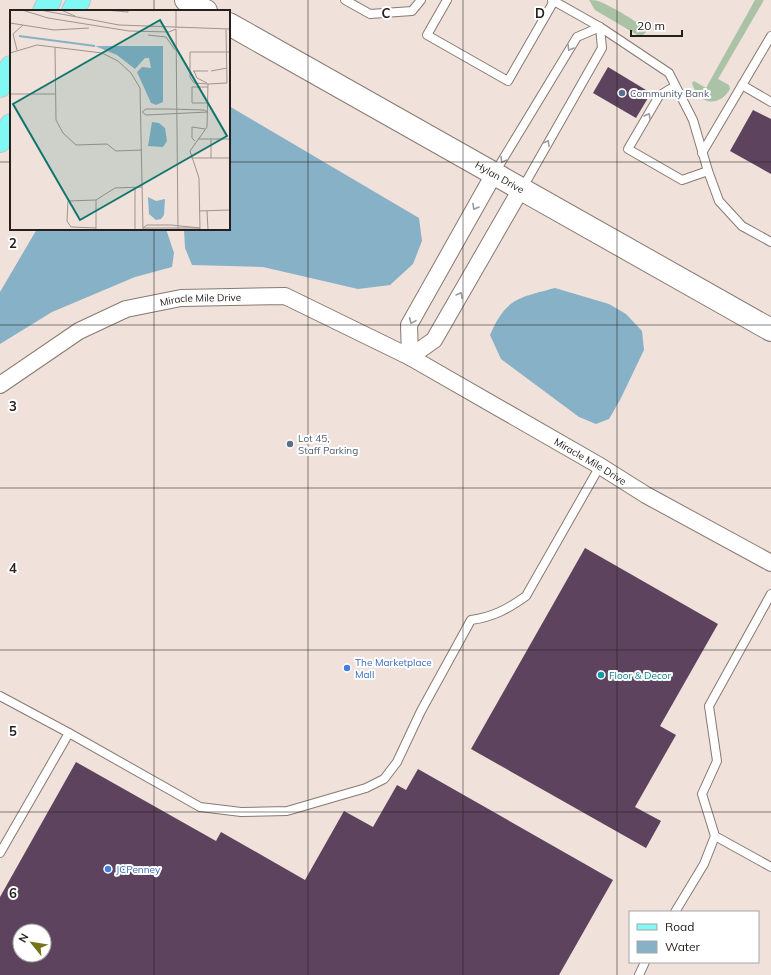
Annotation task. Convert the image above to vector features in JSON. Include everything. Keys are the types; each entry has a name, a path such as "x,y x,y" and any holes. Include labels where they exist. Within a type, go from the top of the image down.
{"main road":[{"path":"45,10 50,0"},
{"path":"74,10 79,0"},
{"path":"186,0 204,10"},
{"name":"Hylan Drive","path":"230,25 771,330"},
{"path":"0,86 10,69"},
{"path":"0,141 10,126"},
{"path":"0,141 10,132"}],"street":[{"path":"410,357 409,325 494,174"},
{"path":"410,357 434,340 521,189"},
{"name":"Miracle Mile Drive","path":"0,385 88,327 126,309 181,298 285,296 410,357 600,466 646,495 771,563"}],"lane":[{"path":"345,0 370,14 412,11 421,0"},
{"path":"447,0 427,35 508,81 553,0 600,27 669,73 693,120 702,153 720,201 742,226 771,242"},
{"path":"494,174 577,37 600,27"},
{"path":"521,189 602,48 600,27"},
{"path":"702,153 771,36"},
{"path":"675,86 659,96 628,149 682,180 708,171"},
{"path":"742,86 771,102"},
{"path":"0,696 200,807 241,812 286,811 366,788 384,779 397,762 422,711 471,620 489,618 508,609 526,596 600,466"},
{"path":"676,911 704,864 715,836 702,794 717,761 709,706 771,594"},
{"path":"763,606 771,611"},
{"path":"0,853 69,733"},
{"path":"715,836 771,868"},
{"path":"639,975 645,963"}],"green space":[{"path":"589,0 598,1 617,10 639,24 646,32 642,36 639,36 595,10"},
{"path":"755,0 764,0 718,79 729,85 730,89 720,99 715,101 704,100 699,96 692,83 694,81 706,88"}],"water":[{"path":"230,107 419,218 422,241 413,264 390,285 358,289 263,267 192,265 185,248 184,230 230,230"},
{"path":"36,230 166,230 174,253 172,267 135,277 52,312 0,344 0,292"},
{"path":"555,288 609,304 626,314 642,331 644,350 620,400 609,419 596,424 579,417 501,359 490,335 502,313 515,301 531,294"}],"building":[{"name":"Community Bank","path":"608,67 651,93 636,118 593,93"},
{"path":"753,110 771,119 771,174 730,151"},
{"name":"Floor & Decor","path":"585,548 718,624 660,726 676,735 635,807 661,821 646,848 471,749"},
{"path":"76,762 216,841 221,832 305,880 344,811 373,827 397,785 406,790 418,769 613,880 559,975 0,975 0,897"}],"place":[{"name":"Community Bank","path":"622,93"},
{"name":"Lot 45, Staff Parking","path":"290,444"},
{"name":"The Marketplace Mall","path":"347,668"},
{"name":"Floor & Decor","path":"601,675"},
{"name":"JCPenney","path":"108,869"}]}
